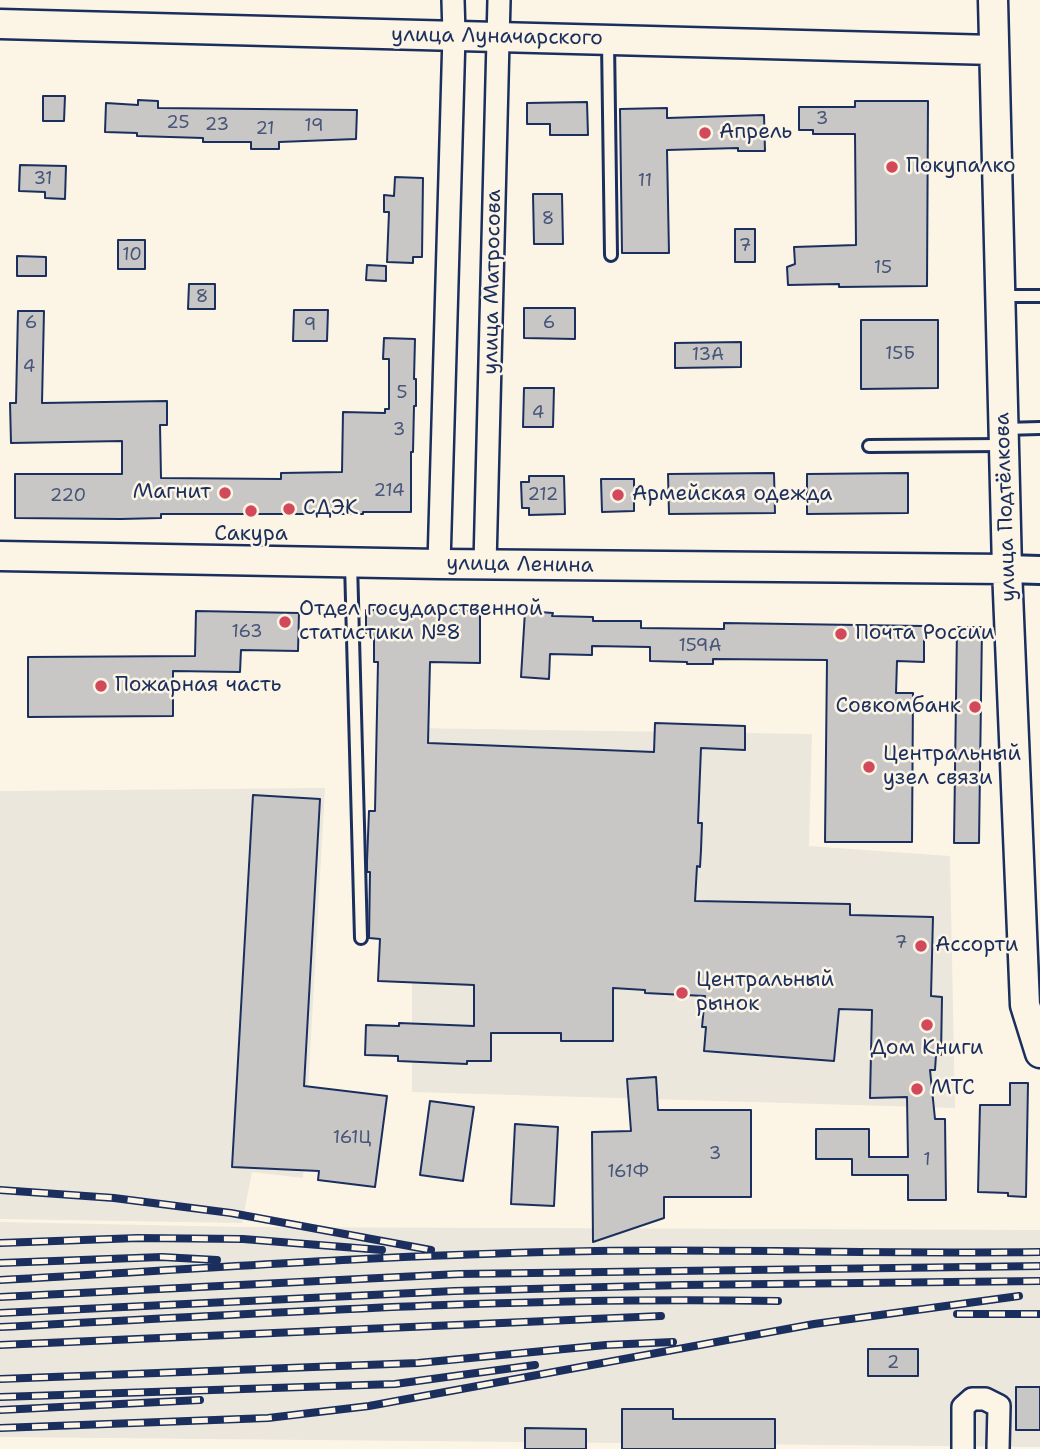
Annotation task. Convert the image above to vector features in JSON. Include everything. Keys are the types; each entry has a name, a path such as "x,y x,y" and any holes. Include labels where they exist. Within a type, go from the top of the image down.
{"main road":[{"name":"улица Подтёлкова","path":"993,0 1007,569 1032,1003 1040,1053"},
{"name":"улица Луначарского","path":"0,24 994,50"},
{"name":"улица Ленина","path":"0,556 485,565 1007,569"}],"street":[{"path":"439,564 453,0"},
{"name":"улица Матросова","path":"485,565 499,0"},
{"name":"улица Ленина","path":"1007,569 1040,570"},
{"path":"963,1449 963,1407 971,1399 985,1399 999,1406 998,1449"}],"lane":[{"path":"608,40 611,255"},
{"path":"1000,296 1040,296"},
{"path":"869,446 1004,437 1040,428"},
{"path":"351,563 360,938"}],"shaded area":[{"name":"Центральный рынок","path":"412,728 812,734 809,846 950,856 955,1108 412,1092"},
{"path":"325,788 303,1178 252,1172 242,1223 0,1219 0,791"},
{"path":"0,1222 243,1227 1040,1230 1040,1447 0,1437"}],"building":[{"path":"43,96 65,96 64,121 43,121"},
{"path":"138,100 158,101 158,108 357,110 356,139 279,142 279,149 251,149 251,142 203,142 203,138 105,132 106,103 138,105"},
{"path":"855,101 928,101 927,286 788,285 787,267 795,264 794,247 856,245 855,134 813,134 813,130 799,130 799,107 855,107"},
{"path":"587,102 588,135 550,135 550,124 527,124 527,103"},
{"path":"667,108 667,118 764,115 765,151 738,151 738,148 667,150 669,253 622,253 620,109"},
{"path":"20,165 66,166 65,199 45,198 45,192 19,191"},
{"path":"395,177 423,178 422,257 413,257 413,263 387,262 389,212 384,212 384,195 394,196"},
{"path":"533,194 562,194 563,244 534,244"},
{"path":"735,229 755,229 755,262 735,262"},
{"path":"118,240 145,240 145,269 118,269"},
{"path":"17,256 46,257 46,276 17,276"},
{"path":"367,265 386,266 386,281 366,280"},
{"path":"189,284 215,284 215,309 188,309"},
{"path":"524,308 575,308 575,339 524,338"},
{"path":"294,310 328,310 327,341 293,341"},
{"path":"18,311 44,311 42,403 167,401 167,425 160,425 161,478 281,479 281,473 342,472 343,412 385,413 385,409 389,409 389,359 383,359 384,338 415,339 416,406 411,452 411,512 161,514 161,518 121,519 15,518 15,474 122,474 122,441 11,443 10,403 16,403"},
{"path":"861,320 938,320 938,388 861,389"},
{"path":"741,342 741,367 675,368 675,343"},
{"path":"524,388 554,388 553,427 523,427"},
{"path":"774,473 775,513 669,514 668,474"},
{"path":"908,473 908,513 807,514 807,474"},
{"path":"529,476 564,476 565,514 529,515 529,508 522,508 521,482 529,482"},
{"name":"Армейская одежда","path":"601,479 634,479 634,511 602,512"},
{"name":"Центральный рынок","path":"366,610 480,611 480,663 430,662 428,743 654,752 655,723 745,726 745,750 701,748 698,823 702,823 701,850 700,867 697,866 695,901 850,904 850,915 933,917 931,996 942,997 941,1055 936,1055 935,1070 930,1070 935,1119 945,1119 946,1200 908,1200 908,1175 852,1175 852,1159 816,1159 816,1129 869,1129 869,1157 908,1157 907,1097 870,1098 872,1010 839,1009 834,1061 704,1051 706,1027 702,1027 705,996 645,993 645,990 613,988 613,1041 561,1041 561,1033 491,1033 491,1061 467,1061 467,1064 398,1061 398,1056 365,1055 366,1025 399,1026 399,1023 474,1026 474,985 378,981 380,939 369,938 370,872 367,872 367,861 369,811 375,811 378,662 374,662 374,633 366,633"},
{"name":"Пожарная часть","path":"196,611 299,613 298,651 241,650 240,672 173,671 173,716 28,717 28,657 195,656"},
{"path":"525,611 553,613 552,616 593,617 593,621 641,621 641,628 724,629 724,623 924,626 924,662 897,661 896,693 913,693 912,842 825,842 827,660 713,659 713,664 687,664 650,661 650,647 592,646 592,655 550,654 549,679 521,677"},
{"path":"957,627 982,627 979,843 954,843"},
{"path":"253,795 320,799 304,1086 387,1096 375,1187 318,1180 319,1171 232,1167"},
{"path":"656,1077 658,1110 751,1110 751,1197 664,1197 664,1218 593,1242 592,1132 631,1131 627,1079"},
{"path":"1010,1083 1028,1083 1026,1197 1008,1196 1008,1193 978,1192 980,1105 1010,1105"},
{"path":"430,1101 474,1107 463,1181 420,1175"},
{"path":"515,1124 558,1127 554,1206 511,1204"},
{"path":"868,1349 918,1349 918,1376 868,1376"},
{"path":"1016,1387 1040,1387 1040,1430 1016,1430"},
{"path":"622,1409 673,1409 673,1419 775,1419 775,1449 622,1449"},
{"path":"525,1428 586,1429 586,1449 525,1449"}],"railway":[{"path":"0,1190 114,1198 231,1213 431,1250"},
{"path":"0,1243 138,1238 243,1239 382,1250"},
{"path":"0,1280 521,1253 1040,1252"},
{"path":"0,1263 162,1257 217,1260"},
{"path":"0,1297 459,1274 1040,1266"},
{"path":"0,1313 454,1291 682,1285 1040,1281"},
{"path":"0,1428 268,1418 369,1406 814,1324 1019,1296"},
{"path":"0,1327 486,1304 778,1301"},
{"path":"957,1314 1040,1314"},
{"path":"0,1345 661,1316"},
{"path":"0,1379 418,1363 606,1345 673,1342"},
{"path":"0,1397 395,1384 535,1365"},
{"path":"0,1410 200,1400"}],"place":[{"name":"Апрель","path":"705,133"},
{"name":"Покупалко","path":"892,167"},
{"name":"Магнит","path":"225,493"},
{"name":"Армейская одежда","path":"618,495"},
{"name":"СДЭК","path":"289,509"},
{"name":"Сакура","path":"251,511"},
{"name":"Отдел государственной статистики №8","path":"285,622"},
{"name":"Почта России","path":"841,634"},
{"name":"Пожарная часть","path":"101,686"},
{"name":"Совкомбанк","path":"975,707"},
{"name":"Центральный узел связи","path":"869,767"},
{"name":"Ассорти","path":"921,946"},
{"name":"Центральный рынок","path":"682,993"},
{"name":"Дом Книги","path":"927,1025"},
{"name":"МТС","path":"917,1089"}]}
